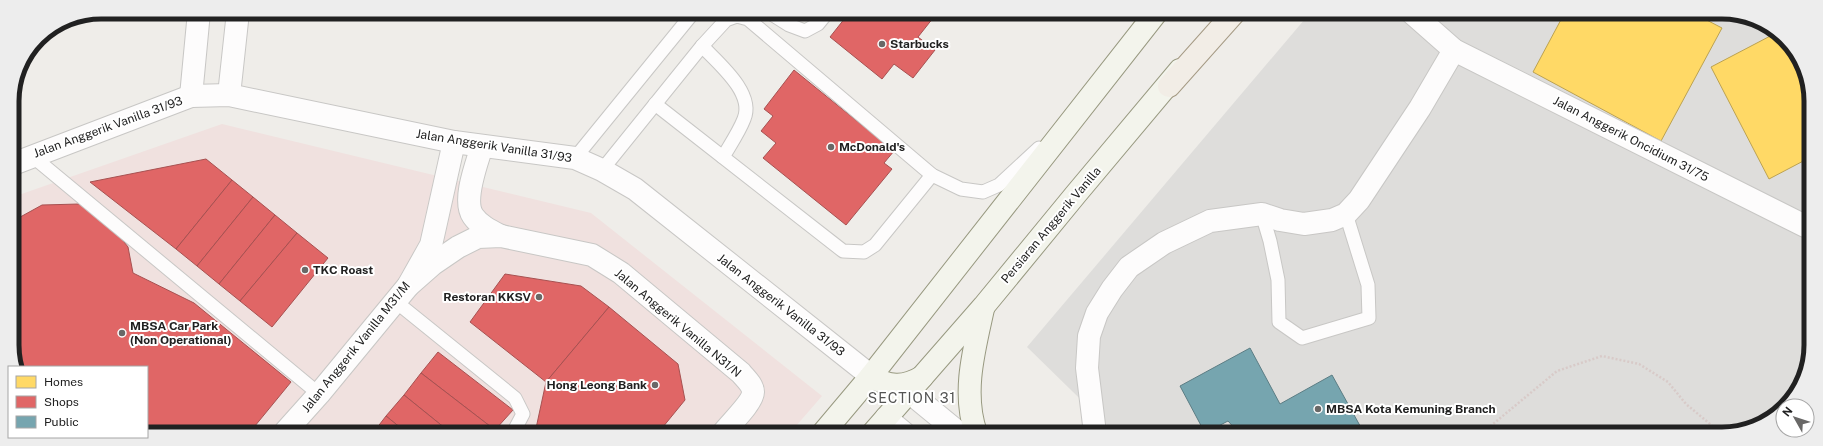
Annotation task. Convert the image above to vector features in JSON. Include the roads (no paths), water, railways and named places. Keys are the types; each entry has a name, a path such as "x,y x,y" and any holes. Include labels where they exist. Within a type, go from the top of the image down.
{"main road":[{"path":"828,427 871,376 1151,19"},
{"name":"Persiaran Anggerik Vanilla","path":"880,426 984,306 1076,194 1169,86 1218,19"},
{"path":"1169,86 1229,19"},
{"path":"974,427 971,419 969,390 973,357 984,306"},
{"path":"871,376 886,384 895,386 913,382 915,384"}],"street":[{"path":"191,96 198,19"},
{"path":"229,95 237,19"},
{"name":"Jalan Anggerik Oncidium 31/75","path":"1417,19 1450,56 1804,220"},
{"path":"1094,427 1087,368 1088,336 1097,313 1112,289 1129,267 1171,240 1210,221 1262,214 1280,220 1304,224 1332,220 1346,214 1359,200 1420,108 1450,56"},
{"name":"Jalan Anggerik Vanilla 31/93","path":"22,160 191,96 229,95 454,142 574,158 602,170 635,189 871,376"},
{"name":"Jalan Anggerik Vanilla M31/M","path":"289,427 319,394 402,293 431,245 454,142"},
{"path":"482,146 469,197 472,215 483,226 501,236"},
{"path":"402,293 433,264 458,246 478,237 501,236"},
{"name":"Jalan Anggerik Vanilla N31/N","path":"501,236 592,255 621,273 741,373 752,386 753,392 751,400 728,427"},
{"path":"915,384 954,427"}],"lane":[{"path":"574,158 688,19"},
{"path":"602,170 702,46 726,20 729,19"},
{"path":"748,19 932,175 961,189 983,192 999,185 1080,111"},
{"path":"780,19 805,32 818,24 822,19"},
{"path":"702,46 741,89 746,107 745,119 723,157"},
{"path":"655,104 843,251 864,252 875,245 932,175"},
{"path":"22,160 319,394"},
{"path":"1262,214 1270,241 1278,280 1279,322 1302,338 1369,318 1368,285 1346,214"},
{"path":"402,293 515,398 523,414 516,427"}],"place":[{"name":"Starbucks","path":"882,44"},
{"name":"McDonald's","path":"831,147"},
{"name":"TKC Roast","path":"305,270"},
{"name":"Restoran KKSV","path":"539,297"},
{"name":"MBSA Car Park (Non Operational)","path":"122,333"},
{"name":"Hong Leong Bank","path":"655,385"},
{"name":"MBSA Kota Kemuning Branch","path":"1318,409"}],"district":[{"name":"SECTION 31","path":"912,398"}]}
